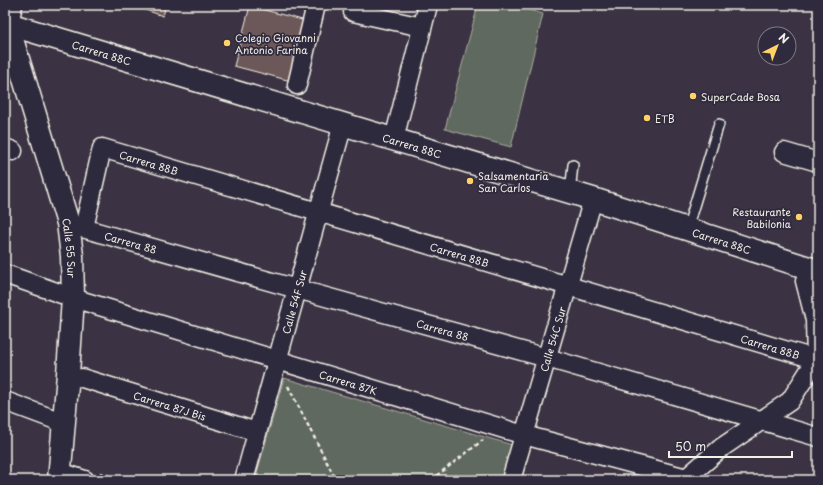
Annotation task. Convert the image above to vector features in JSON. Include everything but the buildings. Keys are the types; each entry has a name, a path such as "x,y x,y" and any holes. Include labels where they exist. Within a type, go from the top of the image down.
{"street":[{"path":"296,85 316,5"},
{"path":"394,139 428,5"},
{"path":"353,12 422,27"},
{"name":"Carrera 88C","path":"8,17 343,124 593,199 687,229 811,276"},
{"name":"Calle 55 Sur","path":"8,17 76,226 72,256 73,298 60,476"},
{"name":"Calle 54F Sur","path":"244,480 343,124"},
{"name":"Carrera 88B","path":"76,226 102,148 817,360"},
{"path":"784,152 817,158"},
{"name":"Calle 54C Sur","path":"511,480 593,199"},
{"name":"Carrera 88","path":"76,226 547,358 818,437"},
{"name":"Carrera 87K","path":"5,274 73,298 499,428 688,479"},
{"path":"688,479 722,448 790,401 817,360 811,276"},
{"name":"Carrera 87J Bis","path":"82,378 257,432"},
{"path":"5,402 64,423"},
{"path":"60,476 85,480"}],"lane":[{"path":"687,229 719,124"},
{"path":"570,192 573,165"}],"path":[{"path":"277,360 284,378 336,480"},
{"path":"431,480 499,428"}],"shaded area":[{"path":"478,5 512,5 543,14 511,147 445,129"},
{"path":"284,378 512,445 502,480 255,480"}],"place":[{"name":"Colegio Giovanni Antonio Farina","path":"227,43"},
{"name":"SuperCade Bosa","path":"693,96"},
{"name":"ETB","path":"647,118"},
{"name":"Salsamentaria San Carlos","path":"470,181"},
{"name":"Restaurante Babilonia","path":"799,217"}]}
